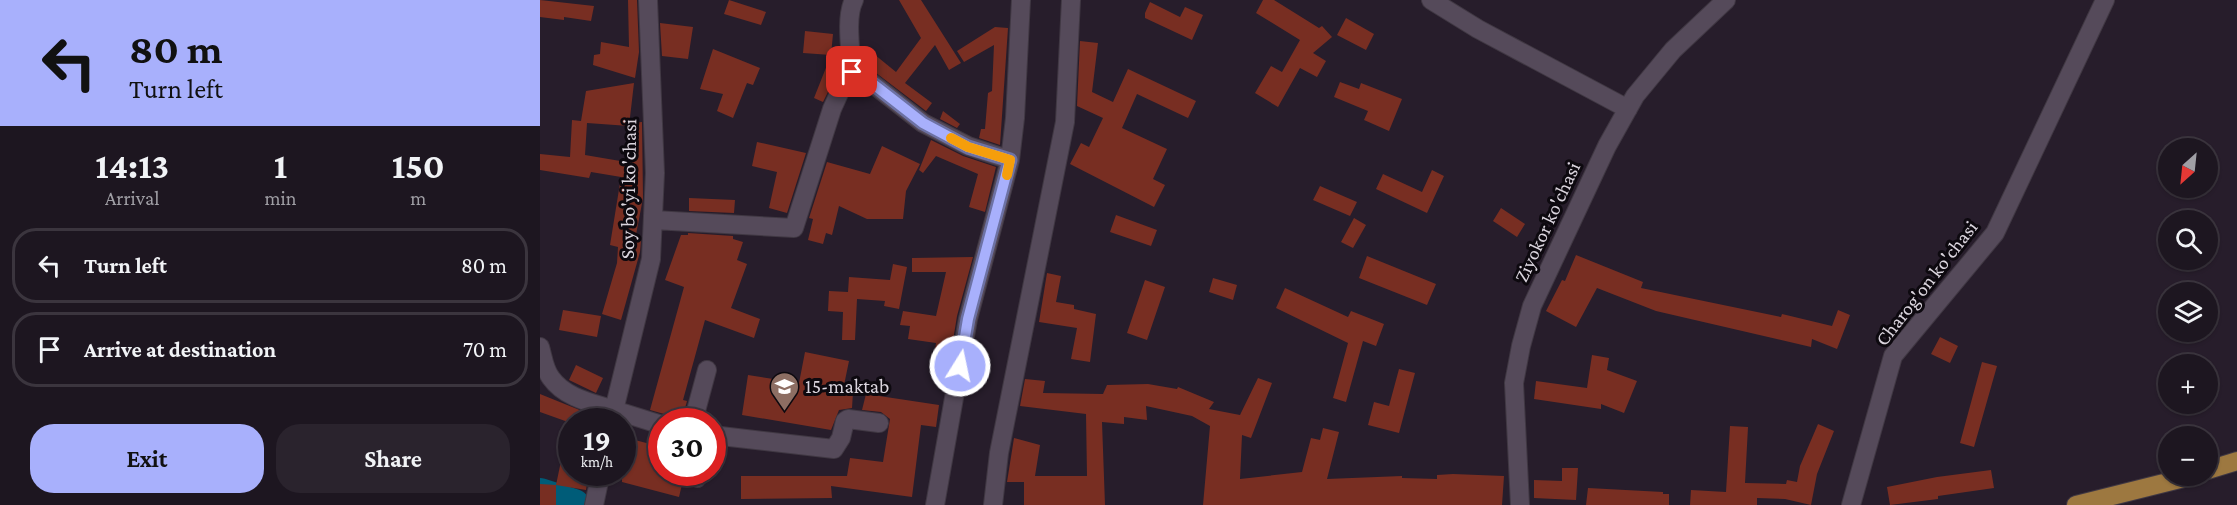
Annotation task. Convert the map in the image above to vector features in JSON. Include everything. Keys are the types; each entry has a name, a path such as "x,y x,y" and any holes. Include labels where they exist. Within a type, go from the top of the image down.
{"main road":[{"path":"2218,467 2237,461"},
{"path":"2076,505 2158,484"}],"street":[{"name":"Soy bo'yi ko'chasi","path":"615,408 651,259 655,173 648,0"},
{"path":"654,220 794,228 832,108 846,78 852,72 850,20 854,0"},
{"path":"935,505 968,319 1010,160 1015,118 1021,0"},
{"path":"993,505 999,453 1065,122 1071,0"},
{"path":"1431,0 1478,29 1628,109"},
{"name":"Ziyokor ko'chasi","path":"1520,505 1514,383 1532,306 1607,146 1635,96 1672,51 1726,0"},
{"name":"Charog'on ko'chasi","path":"1851,505 1893,356 1995,233 2105,0"},
{"path":"852,72 859,73 923,123 968,147 1010,160"},
{"path":"540,347 545,369 551,379 562,389 597,408"},
{"path":"697,408 707,370"},
{"path":"726,437 831,450 837,447 845,421 848,419 879,423"}],"building":[{"path":"540,0 594,6 591,21 564,17 564,20 540,17"},
{"path":"628,0 637,0 639,52 635,78 593,65 594,55 600,54 601,42 629,47"},
{"path":"729,0 766,12 761,25 724,14"},
{"path":"899,0 921,0 961,63 949,70 935,45 905,83 932,103 926,111 863,63 862,59 869,50 896,72 921,38"},
{"path":"1263,0 1274,0 1319,28 1322,26 1332,37 1313,53 1326,61 1317,77 1300,68 1278,107 1255,93 1271,66 1282,72 1300,40 1256,13"},
{"path":"1150,2 1180,17 1185,7 1203,15 1192,40 1145,18"},
{"path":"1346,18 1374,34 1366,50 1337,35"},
{"path":"660,23 693,27 688,59 662,56"},
{"path":"995,27 1008,28 1000,145 979,138 981,129 985,129 988,93 992,91 994,45 964,62 957,51"},
{"path":"805,31 833,34 831,55 803,53"},
{"path":"1080,41 1098,43 1092,92 1113,102 1128,69 1196,101 1188,118 1137,94 1122,128 1167,149 1153,179 1165,185 1154,207 1070,164 1081,143 1089,147 1103,118 1077,106"},
{"path":"713,49 760,68 753,85 747,83 733,118 717,111 723,94 700,89"},
{"path":"831,55 840,59 840,68 823,102 814,98"},
{"path":"1340,82 1359,89 1361,83 1402,99 1389,131 1364,120 1368,111 1334,97"},
{"path":"634,83 629,123 642,122 643,198 635,240 641,241 640,252 621,320 602,314 617,263 618,247 610,245 621,177 591,172 589,178 540,170 540,154 570,157 572,120 581,121 586,91","holes":["587,123 629,125 632,163 585,155"]},
{"path":"943,111 960,124 957,128 940,119"},
{"path":"931,140 963,156 996,167 985,212 969,207 978,174 936,156 923,173 919,170"},
{"path":"757,142 806,153 787,213 769,208 777,172 752,166"},
{"path":"882,146 920,164 906,191 903,219 867,219 839,206 832,235 826,233 823,244 808,240 813,219 809,218 827,162 870,174"},
{"path":"1432,170 1444,176 1427,213 1376,189 1383,174 1422,192"},
{"path":"1320,186 1357,202 1350,216 1313,200"},
{"path":"689,198 735,200 734,213 689,211"},
{"path":"1501,208 1525,224 1517,237 1493,221"},
{"path":"1116,215 1157,230 1151,246 1110,232"},
{"path":"1354,218 1366,225 1353,248 1341,242"},
{"path":"688,233 733,236 733,239 743,242 737,260 747,264 731,308 760,319 754,338 705,320 683,400 687,401 685,408 651,408 684,287 665,280 681,235 688,235"},
{"path":"1576,255 1643,282 1641,288 1781,317 1782,314 1832,326 1838,310 1850,315 1837,349 1812,339 1811,347 1656,311 1597,288 1576,327 1546,311 1562,280 1565,281"},
{"path":"1367,256 1436,284 1427,305 1359,278"},
{"path":"973,257 957,316 950,359 934,356 936,343 908,339 910,326 900,325 903,311 936,316 946,272 912,272 912,258"},
{"path":"893,264 907,267 899,309 884,306 885,301 857,299 855,340 842,340 843,312 828,311 829,291 848,292 849,277 890,280"},
{"path":"1047,273 1061,276 1056,302 1074,305 1074,309 1096,314 1090,362 1071,359 1077,328 1039,322"},
{"path":"1213,278 1237,285 1233,300 1209,292"},
{"path":"1145,280 1165,287 1147,340 1127,333"},
{"path":"1285,288 1348,317 1351,311 1384,324 1376,346 1363,341 1346,402 1333,398 1348,343 1276,308"},
{"path":"563,310 601,316 597,337 559,330"},
{"path":"1940,337 1958,346 1950,363 1931,354"},
{"path":"805,352 849,361 843,390 853,392 852,408 839,410 831,430 742,415 748,375 799,383"},
{"path":"1592,355 1609,358 1607,370 1637,381 1624,413 1601,404 1601,409 1534,399 1536,381 1587,388"},
{"path":"1982,362 1997,366 1974,447 1960,443"},
{"path":"576,365 603,378 596,393 569,380"},
{"path":"1399,369 1415,373 1399,433 1368,425 1374,402 1389,406"},
{"path":"1258,378 1272,383 1251,438 1242,435 1240,479 1302,472 1311,438 1320,440 1323,428 1339,432 1327,479 1402,476 1402,478 1437,479 1437,475 1453,474 1504,476 1502,505 1203,505 1210,426 1192,416 1146,406 1147,420 1124,417 1124,424 1102,422 1105,505 1024,505 1024,482 1007,482 1014,438 1040,445 1035,476 1087,476 1086,414 1020,406 1025,379 1045,381 1043,393 1103,394 1107,385 1148,384 1177,389 1178,387 1214,402 1209,409 1240,415"},
{"path":"540,394 575,408 558,408 558,418 540,412"},
{"path":"866,394 939,405 936,427 921,425 912,497 831,486 832,498 741,499 741,476 847,476 850,458 883,462 890,419 881,412 862,410"},
{"path":"1818,424 1834,431 1817,474 1811,505 1785,499 1757,498 1757,505 1690,505 1691,490 1726,492 1730,426 1748,427 1745,483 1786,484 1787,480 1797,482 1800,466"},
{"path":"636,440 648,443 648,486 682,486 679,497 636,486"},
{"path":"1562,468 1578,468 1576,500 1534,498 1534,480 1562,481"},
{"path":"1991,470 1994,488 1938,496 1938,499 1890,505 1887,487 1937,477"},
{"path":"540,484 556,485 556,505 540,505"},
{"path":"562,486 587,486 586,490"},
{"path":"1588,488 1663,492 1663,494 1669,494 1669,505 1586,505"}],"waterway":[{"path":"540,494 574,505"}],"slow traffic":[{"path":"951,138 968,147 1010,160 1007,175"}],"place":[{"name":"15-maktab","path":"784,412"}],"route":[{"path":"852,72 859,73 923,123 968,147 1010,160 968,319 960,366"}]}
